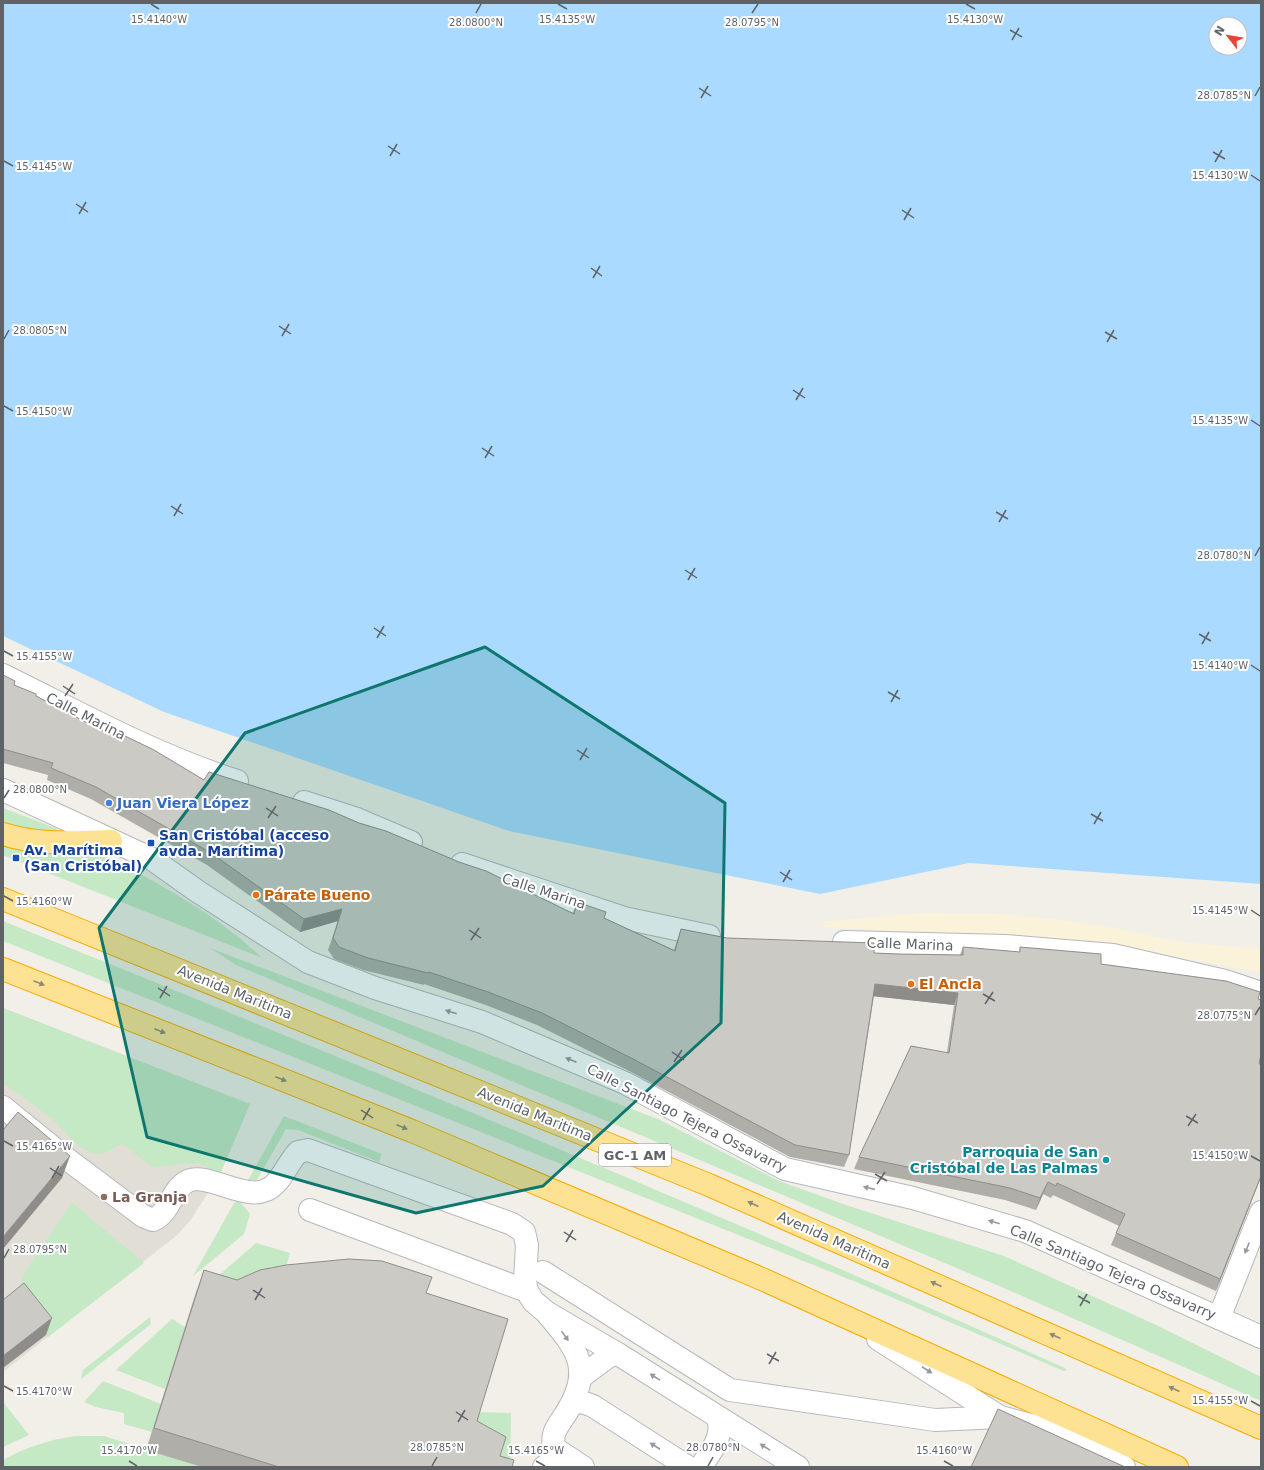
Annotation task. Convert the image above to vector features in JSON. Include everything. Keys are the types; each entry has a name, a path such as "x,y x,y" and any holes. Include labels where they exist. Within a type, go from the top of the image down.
{"highway":[{"path":"3,834 26,841 54,843 111,841"},
{"name":"Avenida Maritima","path":"3,898 709,1185 1261,1428"},
{"path":"3,969 419,1134 762,1279 1177,1467"}],"street":[{"name":"Calle Marina","path":"3,675 159,753 199,769 260,788"},
{"name":"Calle Santiago Tejera Ossavarry","path":"3,790 152,859 197,891 308,962 376,988 482,1022 625,1083 785,1170 913,1198 1025,1231 1261,1337"},
{"path":"282,795 357,819 426,849"},
{"name":"Calle Marina","path":"447,858 624,918 731,939"},
{"name":"Calle Marina","path":"826,941 1006,946 1113,955 1225,981 1261,993"},
{"path":"3,1108 80,1169 143,1216 153,1220 159,1218 165,1212 178,1190 187,1181 195,1180 210,1182 242,1191 258,1193 275,1185 298,1152 308,1150 512,1224 524,1232 527,1245 525,1281 527,1291 533,1301 546,1312 618,1354 798,1467"},
{"path":"310,1210 527,1291"},
{"path":"1219,1318 1261,1212"},
{"path":"543,1272 730,1390 935,1420 1000,1417 1042,1428 1124,1467"},
{"path":"546,1312 565,1335 575,1351 581,1377 572,1403 554,1431 553,1439 554,1448 577,1463"},
{"path":"835,1312 1000,1417"},
{"path":"581,1377 609,1356 618,1354"},
{"path":"572,1403 582,1402 593,1406 688,1467"},
{"path":"701,1467 720,1437 721,1428 718,1418"},
{"path":"544,1467 552,1461 577,1463"}],"highlighted area":[{"path":"485,647 725,803 721,1023 543,1186 416,1213 147,1137 99,928 245,733"}],"shaded area":[{"name":"La Granja","path":"3,1008 250,1104 220,1174 190,1221 176,1236 3,1372"}],"green space":[{"path":"3,808 58,829 52,832 38,833 3,824"},
{"path":"3,844 31,849 101,856 115,859 173,892 210,916 262,958 3,855"},
{"path":"3,921 270,1029 669,1195 1067,1370 1064,1371 856,1282 3,941"},
{"path":"210,948 658,1119 779,1181 846,1205 1004,1256 1154,1324 1261,1377 1261,1401 997,1285 236,965"},
{"path":"3,1008 250,1104 220,1174 199,1163 152,1167 123,1144 107,1152 99,1154 88,1151 76,1144 51,1118 3,1083"},
{"path":"284,1116 382,1154 379,1162 298,1130 286,1129 257,1180 248,1180"},
{"path":"237,1198 250,1214 244,1234 193,1276"},
{"path":"72,1203 144,1263 48,1337 17,1293 26,1270"},
{"path":"256,1243 290,1253 285,1271 271,1266 267,1280 248,1274 244,1285 217,1277"},
{"path":"150,1317 151,1324 81,1379 83,1370"},
{"path":"172,1319 185,1327 165,1389 116,1370"},
{"path":"103,1381 161,1404 152,1432 124,1424 124,1413 96,1407 84,1402"},
{"path":"3,1402 29,1435 3,1447"},
{"path":"478,1412 511,1413 510,1466 469,1443"},
{"path":"75,1436 104,1436 202,1467 3,1467 3,1460 20,1451 47,1442"}],"sand":[{"path":"920,913 1002,914 1061,920 1113,928 1179,942 1261,949 1261,972 1089,941 824,927 824,922"}],"water":[{"path":"3,3 1261,3 1261,884 969,863 820,894 509,831 164,712 3,636"}],"building":[{"path":"3,675 15,681 14,685 36,694 36,696 118,739 123,735 154,750 204,780 209,772 329,810 359,823 386,831 459,862 486,871 574,914 577,902 606,912 604,918 675,951 681,929 727,938 874,943 874,953 963,955 963,947 1020,952 1020,947 1101,954 1101,964 1226,981 1260,992 1258,999 1261,1000 1261,1054 1259,1064 1261,1064 1261,1176 1220,1279 1116,1233 1125,1214 1057,1183 1056,1186 1048,1182 1040,1198 1010,1188 859,1157 911,1046 949,1053 958,993 875,984 849,1155 795,1145 635,1060 542,1013 488,992 429,972 368,958 339,947 333,938 342,909 304,919 211,853 96,787 51,768 53,763 3,749"},
{"path":"18,1112 70,1156 3,1237 3,1130"},
{"path":"349,1259 382,1261 432,1277 426,1293 508,1319 477,1421 506,1437 500,1456 514,1460 512,1467 279,1467 154,1428 204,1270 237,1280 260,1270 286,1265"},
{"path":"24,1283 52,1318 3,1356 3,1300"},
{"path":"998,1409 1125,1467 971,1467"}],"place":[{"name":"Juan Viera López","path":"109,803"},
{"name":"San Cristóbal (acceso avda. Marítima)","path":"151,843"},
{"name":"Av. Marítima (San Cristóbal)","path":"16,858"},
{"name":"Párate Bueno","path":"256,895"},
{"name":"El Ancla","path":"911,984"},
{"name":"Parroquia de San Cristóbal de Las Palmas","path":"1106,1160"},
{"name":"La Granja","path":"104,1197"}]}
